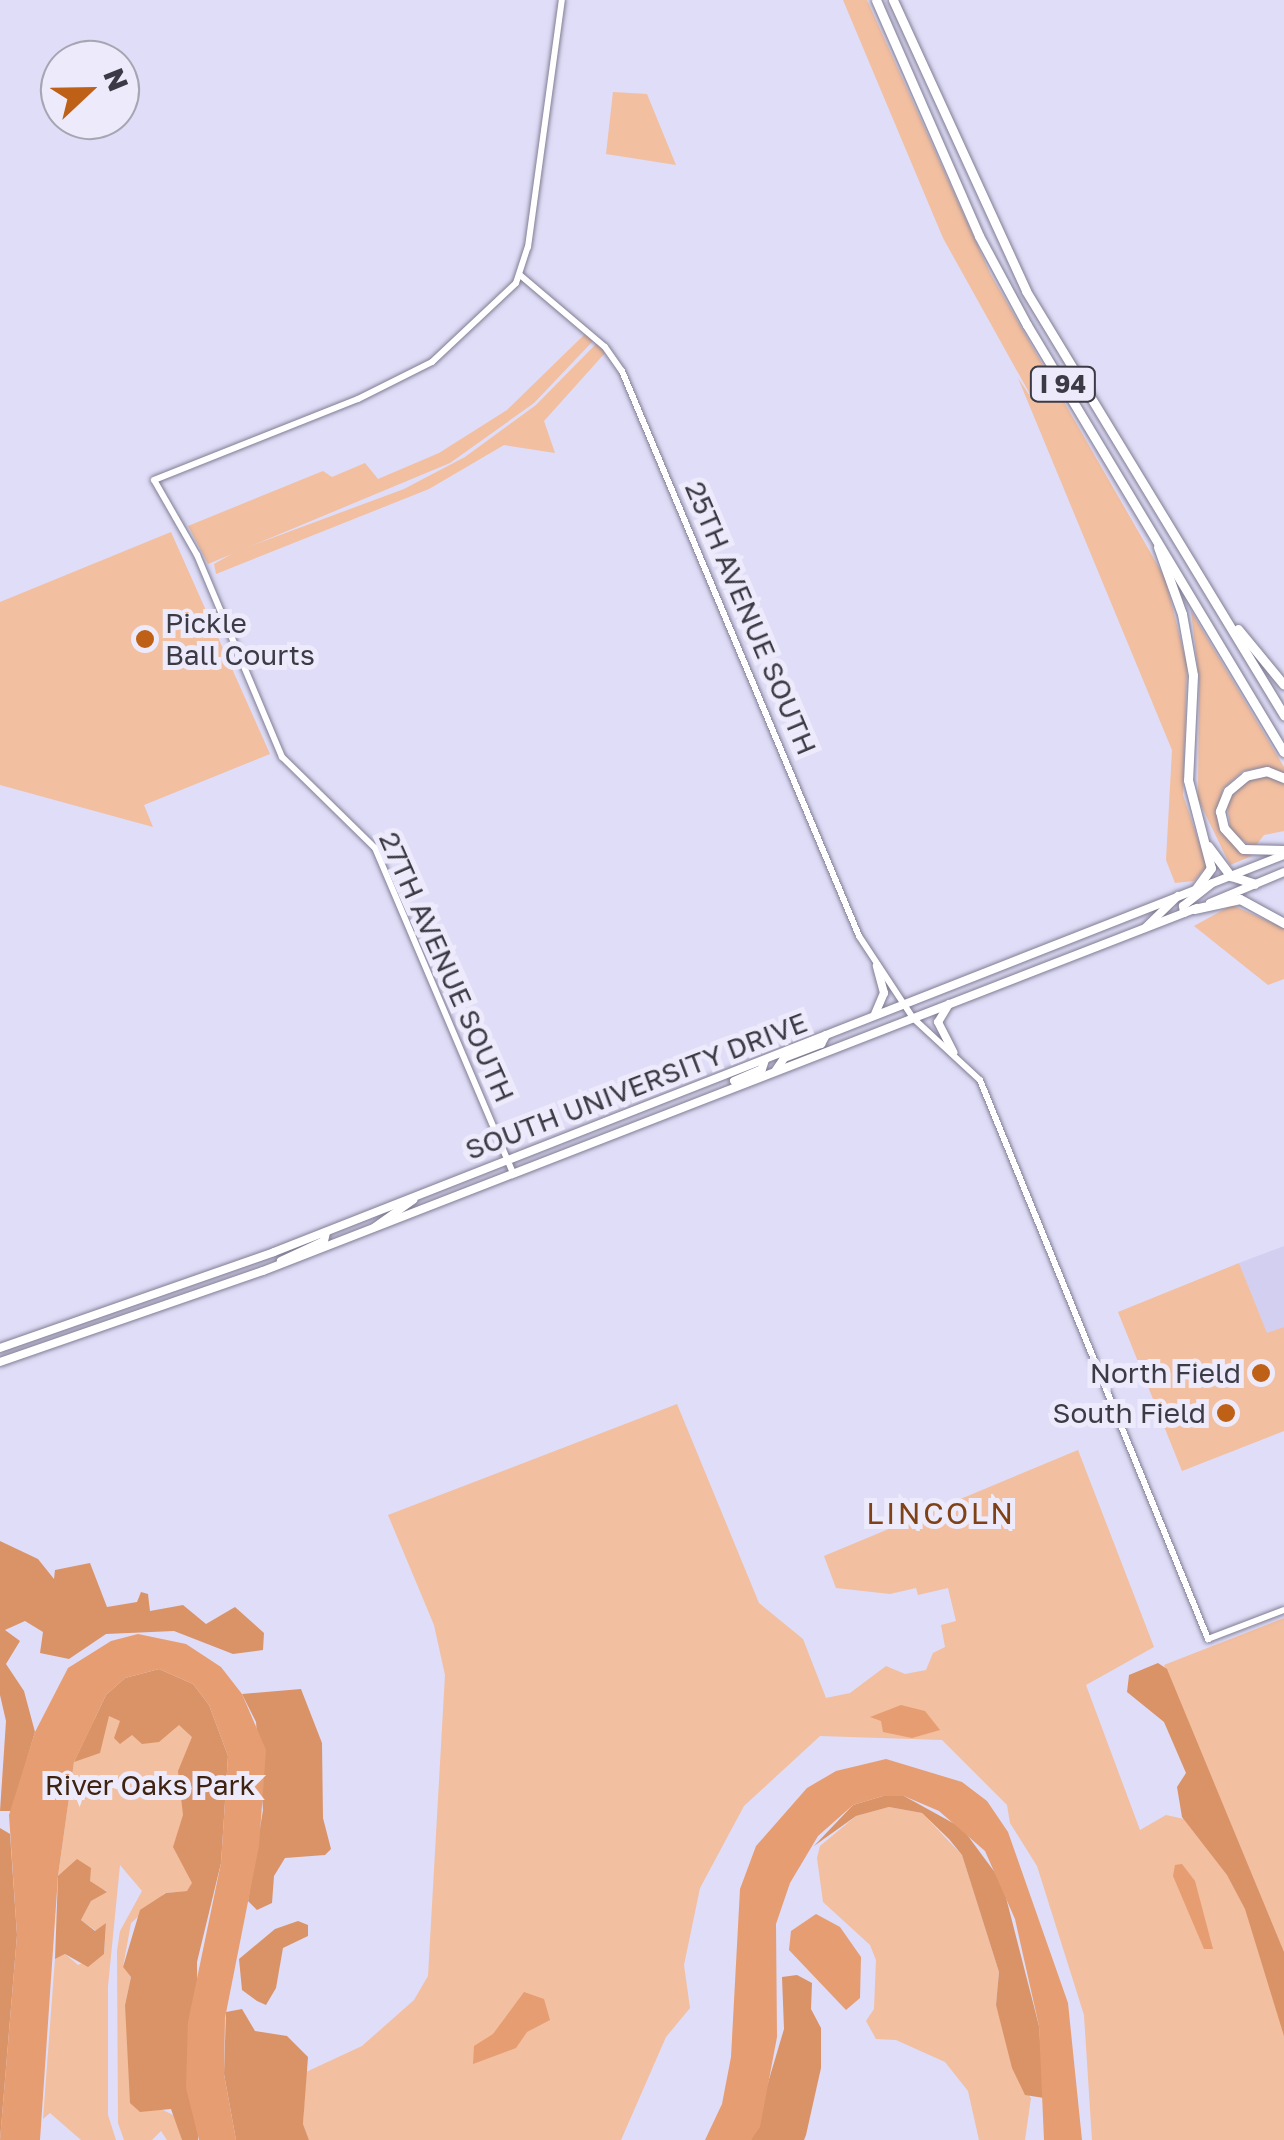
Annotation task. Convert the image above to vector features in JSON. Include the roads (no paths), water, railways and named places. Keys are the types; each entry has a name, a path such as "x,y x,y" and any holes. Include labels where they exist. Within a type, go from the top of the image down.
{"highway":[{"name":"I 94","path":"874,0 979,236 1284,752"},
{"name":"I 94","path":"896,0 916,54 1026,291 1284,716"},
{"path":"1152,530 1190,654 1188,780 1211,868 1195,890"},
{"path":"1212,594 1284,685"},
{"path":"1284,778 1268,771 1246,776 1228,791 1220,812 1224,828 1243,849 1284,853"},
{"path":"1196,822 1231,876 1255,884"},
{"path":"1189,911 1240,899 1284,923"}],"main road":[{"name":"SOUTH UNIVERSITY DRIVE","path":"0,1348 326,1232 1284,853"},
{"name":"SOUTH UNIVERSITY DRIVE","path":"0,1362 279,1264 1284,872"},
{"path":"1189,911 1183,906 1211,884"},
{"path":"1144,928 1178,896"},
{"path":"874,1016 884,993 876,966"},
{"path":"952,1002 938,1022 953,1052"},
{"path":"776,1070 784,1058 826,1035"},
{"path":"724,1090 762,1069 765,1060"},
{"path":"374,1227 416,1196"},
{"path":"279,1264 324,1241 326,1232"}],"street":[{"path":"520,275 562,0"},
{"name":"27TH AVENUE SOUTH","path":"513,1174 372,842 299,781 282,757 196,555 154,480 358,400 432,362 493,310 520,275"},
{"name":"25TH AVENUE SOUTH","path":"520,275 605,348 622,371 876,966 913,1018"},
{"path":"913,1018 953,1052 986,1093 1208,1639 1284,1610"}],"place":[{"name":"Pickle Ball Courts","path":"145,639"},
{"name":"North Field","path":"1261,1373"},
{"name":"South Field","path":"1226,1413"}],"district":[{"name":"LINCOLN","path":"941,1513"}],"park label":[{"name":"River Oaks Park","path":"150,1785"}]}
